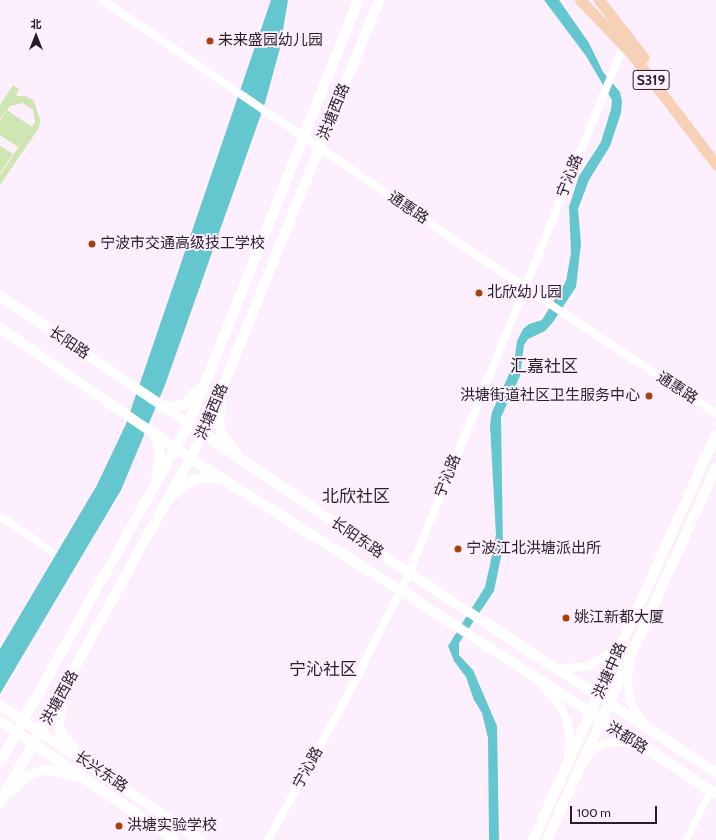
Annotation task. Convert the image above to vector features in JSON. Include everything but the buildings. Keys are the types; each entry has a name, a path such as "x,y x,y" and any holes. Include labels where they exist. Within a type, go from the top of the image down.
{"main road":[{"name":"洪塘西路","path":"0,762 188,426 358,0"},
{"name":"洪塘西路","path":"0,804 168,502 203,436 379,0"},
{"name":"S319","path":"580,0 624,46 716,164"},
{"name":"S319","path":"599,0 716,152"},
{"name":"长阳路","path":"0,296 160,406"},
{"name":"长阳路","path":"0,328 150,431"},
{"path":"160,406 177,407 189,402 209,372"},
{"path":"226,380 219,414 222,435 234,451 261,474"},
{"name":"长阳东路","path":"160,406 409,573 557,668"},
{"path":"150,431 158,442 160,456 151,493"},
{"name":"长阳东路","path":"150,431 222,479 400,590 540,682"},
{"name":"洪塘中路","path":"533,840 716,435"},
{"name":"洪塘中路","path":"547,840 716,467"},
{"path":"168,502 189,482 207,476 222,479"},
{"name":"洪都路","path":"557,668 716,772"},
{"path":"68,682 58,723 67,743 84,761"},
{"name":"洪都路","path":"540,682 713,792"},
{"name":"长兴东路","path":"0,705 201,840"},
{"name":"长兴东路","path":"0,721 174,840"},
{"path":"0,804 18,783 38,772 47,770 86,779"}],"street":[{"name":"通惠路","path":"102,0 525,288 716,413"},
{"name":"宁沁路","path":"268,840 347,697 409,573 624,46 627,35"},
{"path":"0,516 52,551"},
{"path":"557,668 576,670 587,667 610,656 621,646"},
{"path":"632,653 628,679 630,701 647,727"},
{"path":"540,682 560,707 566,718 569,730 568,764"},
{"path":"580,768 594,750 606,744 621,742 641,747"},
{"path":"686,840 713,792"}],"green space":[{"path":"13,85 19,89 16,96 26,96 34,101 40,120 39,128 0,185 0,175 35,122 33,110 23,103 10,106 0,119 0,105"},
{"path":"7,110 32,127 18,147 0,135 0,121"},
{"path":"0,146 13,154 0,173"}],"water":[{"path":"271,0 288,0 280,48 265,103 165,385 121,490 0,694 0,649 97,485 126,424"},
{"path":"544,0 559,0 589,43 603,72 620,92 622,101 621,113 610,146 589,180 578,209 581,244 576,287 553,322 545,331 528,339 524,345 520,376 501,417 503,547 494,591 459,643 459,655 473,670 497,726 499,840 489,840 488,738 482,713 474,700 466,677 454,661 448,646 485,587 493,551 496,535 490,425 492,412 514,363 517,341 523,329 529,324 542,320 566,281 571,253 569,207 579,176 601,142 611,109 612,100 586,56"}],"place":[{"name":"未来盛园幼儿园","path":"210,41"},
{"name":"宁波市交通高级技工学校","path":"92,244"},
{"name":"北欣幼儿园","path":"479,293"},
{"name":"洪塘街道社区卫生服务中心","path":"649,396"},
{"name":"宁波江北洪塘派出所","path":"458,549"},
{"name":"姚江新都大厦","path":"566,618"},
{"name":"洪塘实验学校","path":"119,826"}],"district":[{"name":"汇嘉社区","path":"544,367"},
{"name":"北欣社区","path":"356,497"},
{"name":"宁沁社区","path":"323,670"}]}
